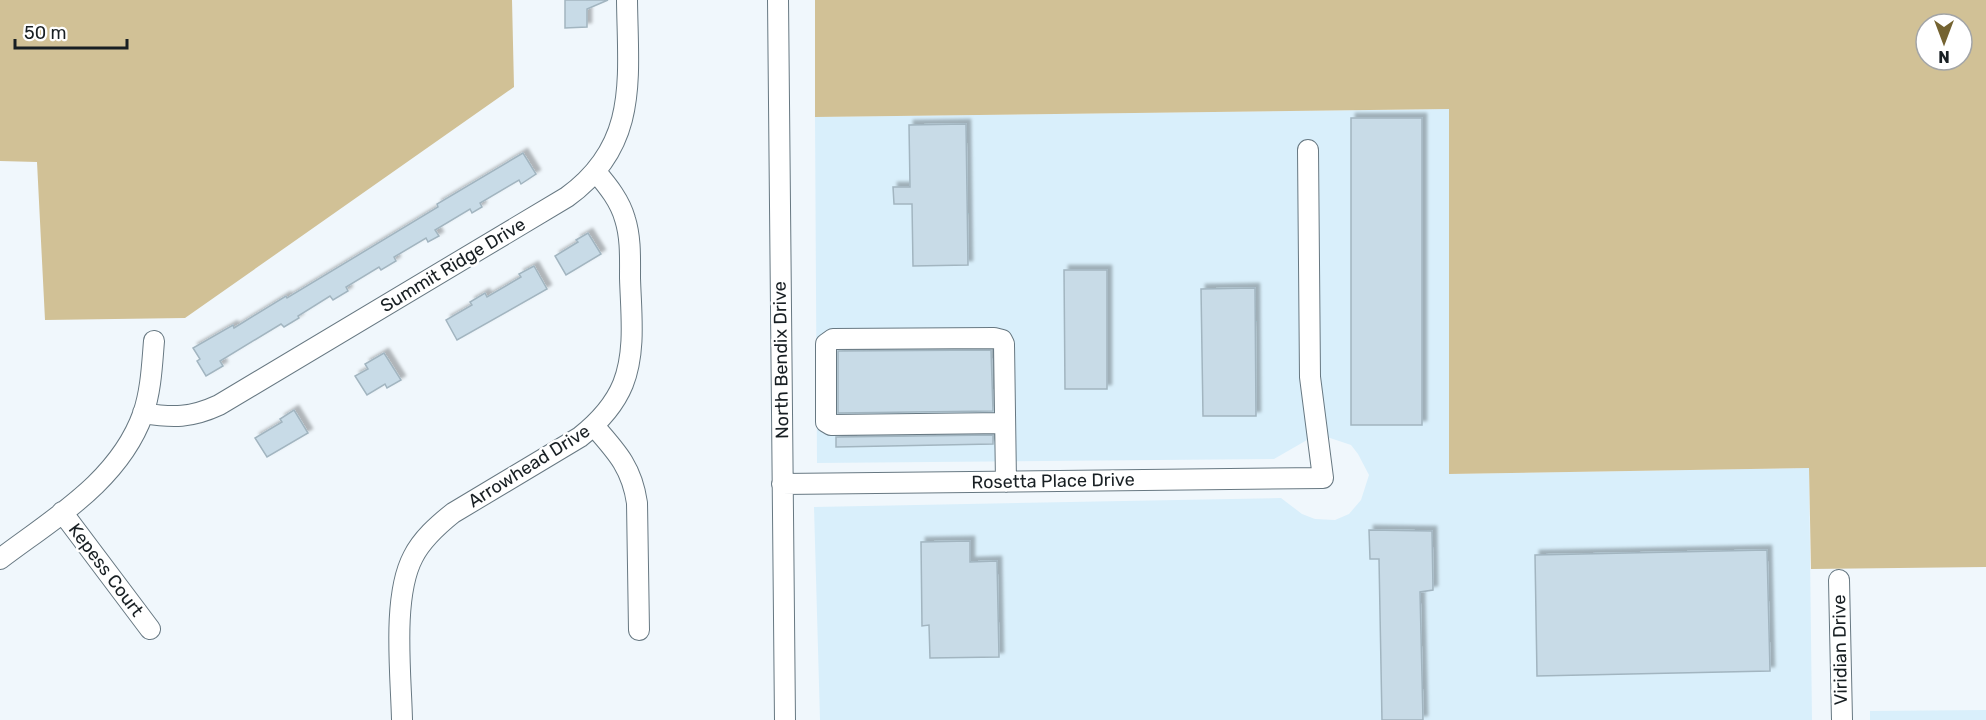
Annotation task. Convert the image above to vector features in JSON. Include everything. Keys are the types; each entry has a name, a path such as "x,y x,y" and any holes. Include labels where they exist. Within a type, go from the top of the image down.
{"street":[{"name":"Summit Ridge Drive","path":"143,413 185,417 203,413 219,405 581,187 607,158 624,119 627,98 627,0"},
{"name":"North Bendix Drive","path":"778,0 785,720"},
{"name":"Rosetta Place Drive","path":"782,484 1323,478 1310,377 1308,150"},
{"name":"Arrowhead Drive","path":"402,720 401,601 408,570 422,543 436,526 453,513 594,426 616,400 624,382 629,363 632,333 629,238 626,222 615,197 596,172"},
{"path":"1005,423 831,425 826,422 826,344 833,339 994,338 1002,340 1004,344 1006,482"},
{"path":"0,559 63,512 103,478 119,459 143,413 152,372 154,341"},
{"path":"594,426 620,456 635,489 639,630"},
{"name":"Kepess Court","path":"63,512 150,629"},
{"name":"Viridian Drive","path":"1839,580 1842,720"}],"shaded area":[{"path":"0,0 512,0 514,87 185,318 45,320 37,162 0,161"},
{"path":"815,0 1986,0 1986,567 1811,569 1809,468 1449,474 1449,109 815,117"},
{"path":"1449,109 1449,474 1809,468 1812,720 820,720 814,507 1281,498 1302,514 1315,519 1335,520 1349,514 1361,500 1369,475 1351,445 1330,438 1307,440 1274,459 817,463 815,117"},
{"path":"1986,710 1986,720 1870,720 1870,711"}],"building":[{"path":"565,0 608,0 587,9 587,27 565,28"},
{"path":"1351,118 1422,118 1422,425 1351,425"},
{"path":"966,124 968,265 913,266 912,204 894,204 893,187 910,187 909,125"},
{"path":"523,153 536,174 521,184 519,180 480,203 482,207 472,213 470,209 435,230 439,236 428,242 426,238 394,257 396,261 381,270 379,267 346,287 348,291 333,300 330,296 284,327 281,324 220,361 223,366 206,376 197,361 200,359 193,348 233,325 234,328 286,296 287,298"},
{"path":"588,233 601,254 566,275 555,256"},
{"path":"534,266 547,289 457,340 446,320 472,305 470,302 485,293 487,297 521,277 519,274"},
{"path":"1064,270 1107,270 1107,389 1065,389"},
{"path":"1255,288 1256,416 1203,416 1201,289"},
{"path":"991,350 993,411 838,413 838,351"},
{"path":"384,353 401,380 387,388 385,384 367,395 355,376 368,369 365,364"},
{"path":"294,410 308,433 267,457 255,438 282,422 280,419"},
{"path":"993,435 993,444 836,447 836,437"},
{"path":"1369,530 1432,531 1433,590 1420,592 1423,720 1382,720 1379,559 1370,559"},
{"path":"970,541 970,562 997,561 999,657 930,658 929,625 922,626 921,542"},
{"path":"1767,550 1770,671 1537,676 1535,555"}]}
